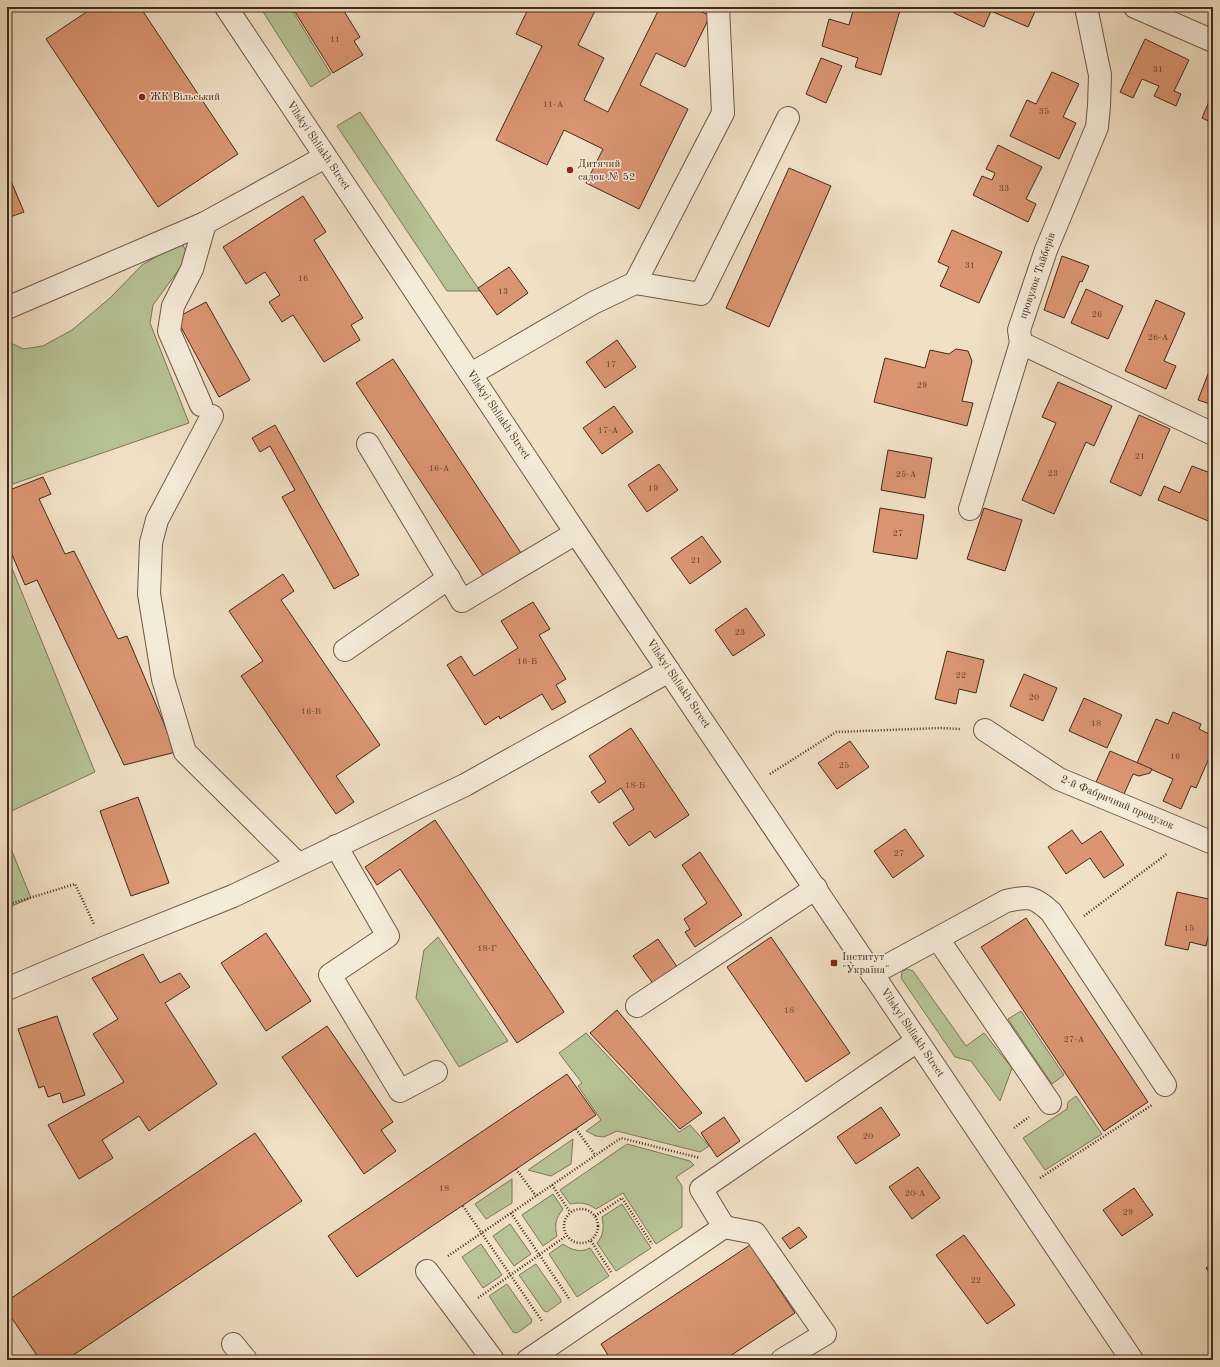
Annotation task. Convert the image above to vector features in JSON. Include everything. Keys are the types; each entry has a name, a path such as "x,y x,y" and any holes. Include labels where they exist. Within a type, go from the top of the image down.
{"street":[{"name":"Vilskyi Shliakh Street","path":"226,7 576,533 1132,1360"},
{"path":"635,283 722,113 718,7"},
{"name":"провулок Тайберів","path":"970,509 1021,343 1019,330 1046,250 1097,127 1100,75 1086,7"},
{"path":"1135,7 1213,40"},
{"path":"471,374 593,302 635,283 701,294 788,118"},
{"path":"7,308 204,223 325,157"},
{"path":"204,223 192,269 173,306 169,331 206,411 157,520 151,543 149,594 163,678 185,752 298,864"},
{"path":"1021,343 1213,434"},
{"path":"368,444 462,601 576,533"},
{"path":"345,650 449,578"},
{"path":"7,989 233,896 465,785 669,671"},
{"name":"2-й Фабричний провулок","path":"985,730 1059,779 1213,843"},
{"path":"336,846 388,936 330,975 400,1092 436,1072"},
{"path":"637,1006 816,888"},
{"path":"872,974 1006,901 1025,897 1040,902 1051,912 1064,931 1165,1085"},
{"path":"938,939 1050,1103"},
{"path":"724,1227 701,1189 917,1041"},
{"path":"528,1360 724,1227 755,1233 825,1334 782,1360"},
{"path":"427,1271 493,1360"}],"path":[{"path":"748,788 836,732 940,728 985,730"},
{"path":"1064,931 1192,835"},
{"path":"7,905 75,884 106,947"},
{"path":"1035,1181 1162,1098 1165,1085"},
{"path":"576,1129 596,1155"},
{"path":"427,1271 621,1138 701,1158 716,1179"},
{"path":"516,1169 536,1196"},
{"path":"552,1185 570,1212"},
{"path":"595,1216 622,1198 666,1266"},
{"path":"463,1206 556,1341"},
{"path":"584,1209 588,1210 595,1216 598,1229 597,1234 591,1241 577,1244 569,1240 563,1226 570,1212 584,1209"},
{"path":"511,1213 585,1322"},
{"path":"458,1312 566,1236"},
{"path":"591,1241 626,1294"}],"green space":[{"path":"260,7 290,7 331,74 311,87"},
{"path":"360,112 480,291 447,291 337,126"},
{"path":"182,242 188,257 153,305 150,323 189,423 7,486 7,344 13,344 23,349 43,346 72,330 110,298 142,265"},
{"path":"7,556 95,772 7,813"},
{"path":"7,839 31,898 7,908"},
{"path":"438,937 508,1041 459,1067 416,998 424,950"},
{"path":"907,969 913,971 966,1046 984,1033 1012,1068 1000,1101 971,1061 955,1057 901,978 902,972"},
{"path":"1021,1011 1064,1075 1052,1084 1008,1019"},
{"path":"586,1033 679,1132 690,1125 709,1146 700,1152 617,1131 604,1137 596,1136 586,1131 601,1120 578,1086 582,1083 559,1053"},
{"path":"1076,1096 1102,1134 1045,1170 1023,1138 1067,1109 1068,1102"},
{"path":"573,1139 571,1164 551,1176 528,1170"},
{"path":"627,1144 690,1161 694,1165 676,1177 682,1186 682,1227 656,1244 623,1193 596,1209 590,1205 577,1203 570,1204 560,1190"},
{"path":"512,1179 512,1203 486,1219 475,1204"},
{"path":"553,1194 563,1209 556,1222 557,1236 543,1246 522,1215"},
{"path":"622,1204 651,1248 616,1271 597,1243 603,1231 602,1217"},
{"path":"510,1224 531,1254 514,1266 493,1236"},
{"path":"481,1244 502,1275 483,1288 462,1257"},
{"path":"563,1244 576,1250 587,1250 590,1248 609,1276 577,1297 549,1254"},
{"path":"536,1264 561,1300 561,1302 547,1312 544,1311 519,1275"},
{"path":"507,1284 532,1320 531,1323 517,1333 513,1332 489,1296"}],"building":[{"name":"ЖК Вільський","path":"94,7 140,7 238,154 158,207 46,39"},
{"path":"292,7 344,7 342,8 360,37 354,41 363,55 333,73"},
{"name":"Дитячий садок № 52","path":"529,7 597,7 578,45 604,58 584,100 608,112 660,7 693,7 710,16 685,67 656,53 640,85 688,109 639,209 586,183 603,149 564,130 547,165 496,140 542,46 516,34"},
{"path":"854,7 901,7 881,75 855,67 858,58 822,46 829,19 849,25"},
{"path":"948,7 1037,7 1028,27 991,11 984,27 954,13 955,10"},
{"path":"1213,7 1213,12 1203,8"},
{"path":"1145,39 1189,60 1174,91 1181,94 1176,106 1154,96 1159,86 1142,79 1133,98 1120,92"},
{"path":"821,58 842,66 826,103 806,94"},
{"path":"1052,72 1079,84 1063,117 1076,123 1059,159 1010,136 1027,100 1036,104"},
{"path":"1213,92 1213,123 1202,118"},
{"path":"998,145 1042,167 1026,199 1036,204 1028,222 973,195 982,176 992,180 995,173 986,169"},
{"path":"789,168 831,186 769,327 726,308"},
{"path":"11,181 24,212 7,218 7,183"},
{"path":"303,196 326,232 314,240 363,318 351,325 360,340 324,362 293,315 282,322 269,302 280,295 265,272 246,284 223,247"},
{"path":"952,230 1002,252 979,303 940,286 949,267 938,262"},
{"path":"1062,256 1089,266 1082,282 1080,281 1064,318 1044,310"},
{"path":"509,267 528,293 497,315 478,288"},
{"path":"1086,289 1123,306 1108,339 1071,323"},
{"path":"1156,300 1185,313 1164,361 1176,366 1166,389 1125,371"},
{"path":"206,302 250,380 219,397 176,318"},
{"path":"617,340 636,367 605,388 586,362"},
{"path":"956,349 968,351 972,361 962,401 973,403 967,426 874,402 885,358 925,368 930,350 949,354"},
{"path":"393,359 521,553 484,577 356,383"},
{"path":"1213,361 1213,405 1198,400"},
{"path":"1058,382 1112,406 1094,446 1086,442 1054,514 1022,500 1056,423 1042,417"},
{"path":"614,406 633,432 602,454 583,428"},
{"path":"1139,415 1170,429 1141,496 1110,482"},
{"path":"275,425 359,575 334,589 282,497 295,490 270,446 260,452 252,438"},
{"path":"888,450 932,458 925,498 881,490"},
{"path":"659,464 678,490 647,512 628,485"},
{"path":"1192,466 1213,474 1213,523 1158,500 1164,486 1180,493"},
{"path":"43,477 51,494 39,499 65,554 74,551 118,639 127,636 176,752 124,765 37,580 25,585 7,543 7,491"},
{"path":"880,508 924,515 917,559 873,552"},
{"path":"984,508 1022,520 1005,571 967,559"},
{"path":"702,536 721,562 690,584 671,558"},
{"path":"283,574 294,591 281,600 380,745 336,776 354,802 336,814 241,676 263,661 229,611"},
{"path":"533,602 550,629 539,635 566,679 556,685 566,702 552,710 542,694 500,719 499,716 485,725 447,665 461,656 474,676 518,648 501,621"},
{"path":"746,608 765,635 733,656 715,630"},
{"path":"947,651 984,660 976,693 959,689 956,704 935,699"},
{"path":"1024,674 1057,688 1043,721 1010,706"},
{"path":"1084,698 1122,715 1107,748 1069,731"},
{"path":"1173,712 1201,724 1199,729 1213,736 1213,749 1196,788 1191,786 1181,809 1163,801 1173,779 1137,763 1156,719 1168,724"},
{"path":"631,728 689,815 655,838 650,831 629,846 613,823 634,809 621,788 599,803 591,792 606,782 589,756"},
{"path":"850,741 869,767 837,789 818,763"},
{"path":"1110,751 1152,769 1150,773 1139,776 1133,774 1124,794 1096,782"},
{"path":"138,797 169,883 131,896 100,811"},
{"path":"435,820 564,1012 517,1043 400,869 377,885 365,867"},
{"path":"905,829 924,856 893,878 874,851"},
{"path":"1072,830 1082,844 1101,831 1124,865 1104,878 1090,858 1066,874 1048,847"},
{"path":"700,852 742,915 695,947 685,932 690,929 684,919 707,903 682,865"},
{"path":"1177,892 1213,900 1213,914 1206,946 1190,942 1188,950 1165,945"},
{"path":"1026,918 1148,1102 1104,1131 981,947"},
{"path":"266,933 311,1001 266,1031 221,963"},
{"path":"771,937 850,1053 806,1082 727,967"},
{"path":"658,939 678,968 654,985 633,956"},
{"path":"143,954 160,983 180,973 190,987 165,1003 217,1084 149,1131 139,1116 102,1140 113,1158 79,1179 48,1125 124,1082 93,1034 118,1019 92,978"},
{"path":"617,1010 702,1113 680,1129 590,1033"},
{"path":"57,1016 85,1095 63,1103 60,1093 48,1097 44,1086 39,1088 18,1029"},
{"path":"327,1026 393,1122 381,1130 396,1151 364,1174 282,1057"},
{"path":"567,1074 596,1115 357,1277 328,1236"},
{"path":"881,1107 900,1135 856,1164 837,1137"},
{"path":"724,1117 740,1141 717,1157 701,1133"},
{"path":"255,1133 302,1201 66,1360 40,1360 7,1311 7,1301"},
{"path":"918,1167 940,1198 912,1219 889,1187"},
{"path":"1134,1188 1153,1215 1122,1236 1103,1210"},
{"path":"799,1227 807,1237 790,1249 782,1238"},
{"path":"964,1235 1015,1305 987,1324 936,1255"},
{"path":"750,1245 795,1313 724,1360 611,1360 601,1344"},
{"path":"1213,1263 1213,1278 1206,1268"}],"place":[{"name":"ЖК Вільський","path":"142,97"},
{"name":"Дитячий садок № 52","path":"570,170"},
{"name":"Інститут \"Україна\"","path":"834,963"}]}
